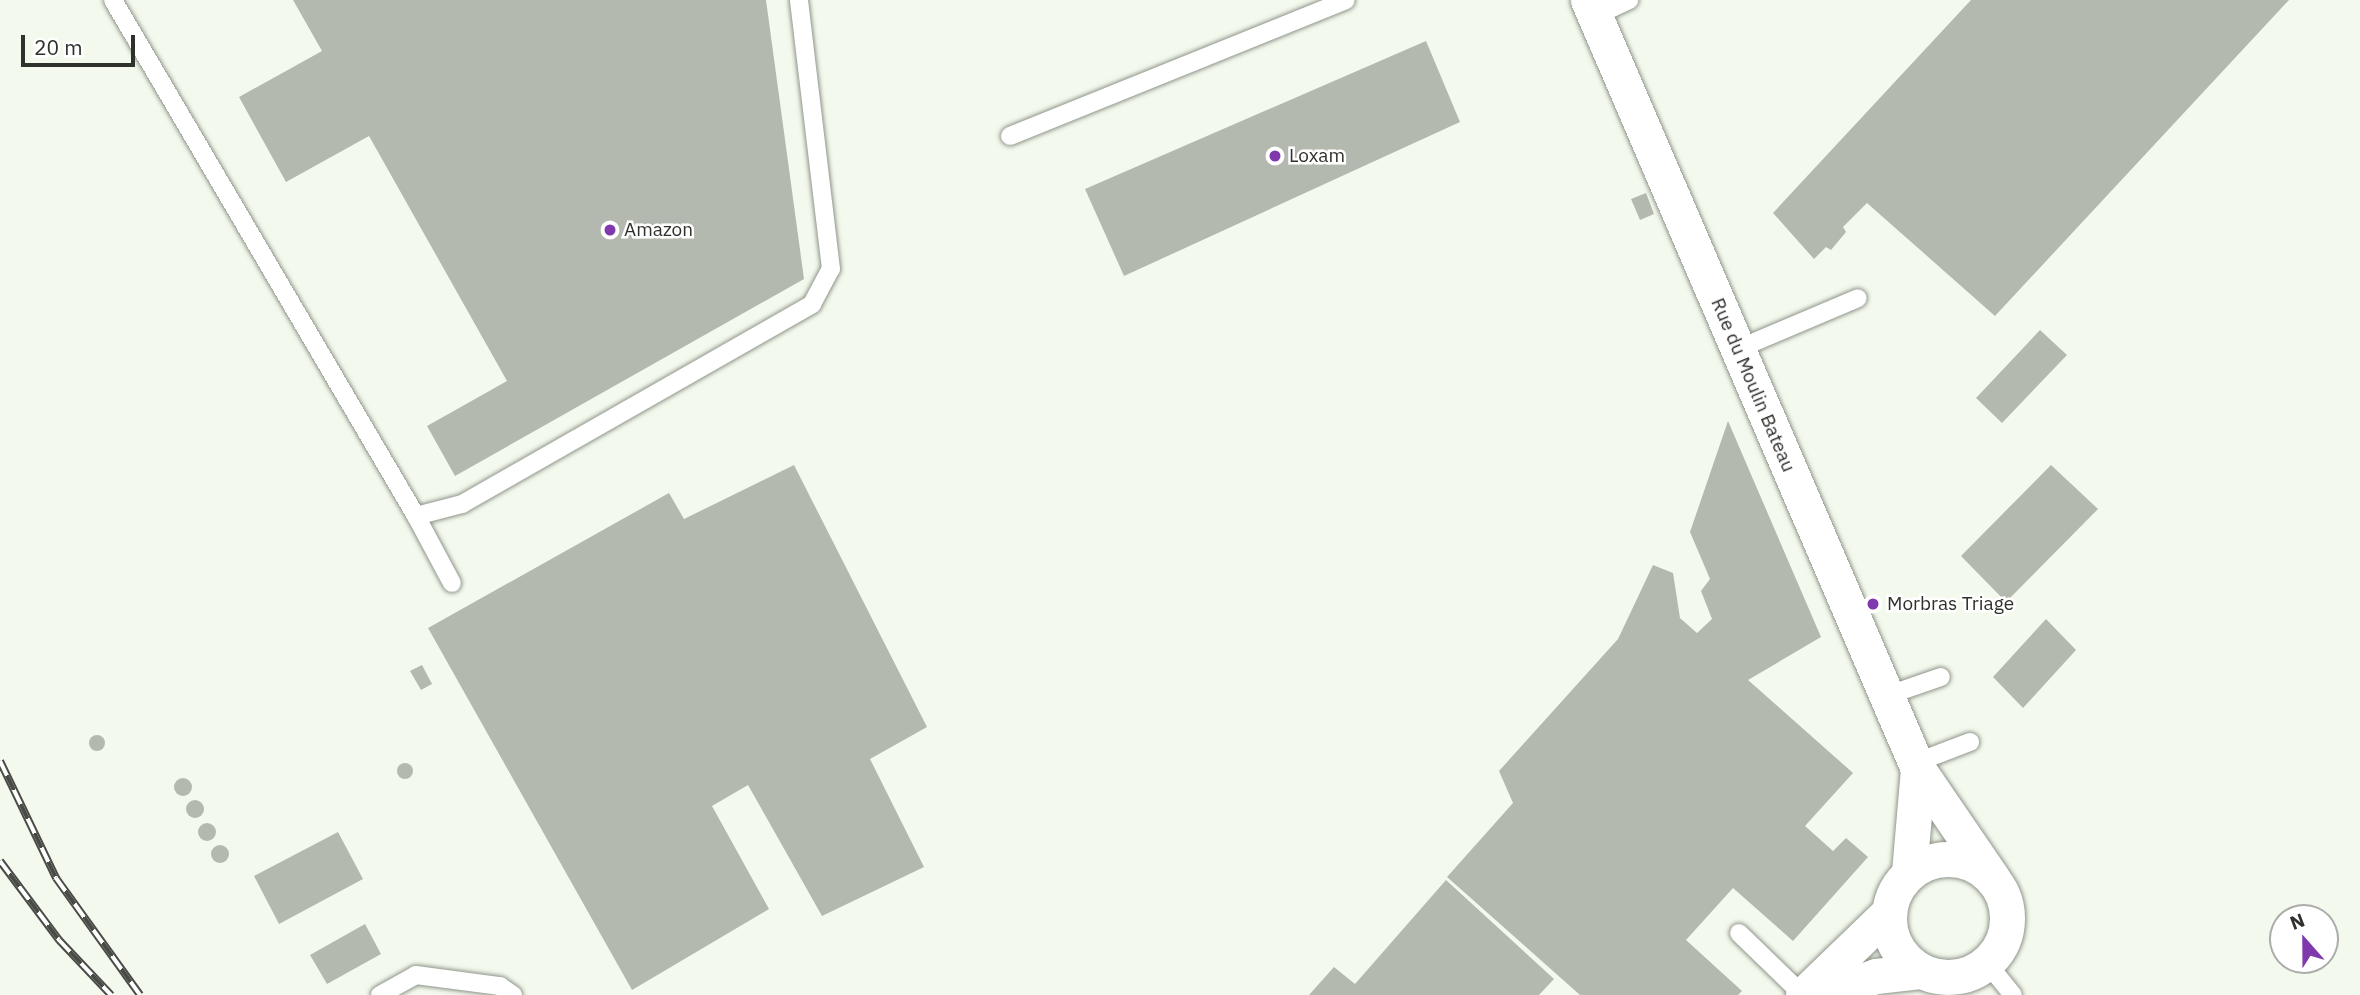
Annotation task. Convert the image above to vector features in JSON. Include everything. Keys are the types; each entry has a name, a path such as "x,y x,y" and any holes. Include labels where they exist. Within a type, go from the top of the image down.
{"street":[{"name":"Rue du Moulin Bateau","path":"1592,8 1916,766 1993,879"},
{"name":"Rue du Moulin Bateau","path":"1909,872 1916,766"},
{"path":"1821,995 1876,976 1920,971 1943,977 1966,975 1987,963 2001,945 2007,923 2005,899 1993,879 1975,864 1952,858 1929,861 1909,872 1894,890 1888,913 1891,936 1902,956 1920,971"},
{"path":"1803,995 1888,913"}],"lane":[{"path":"113,0 416,516 452,583"},
{"path":"416,516 462,504 812,304 831,269 799,0"},
{"path":"1010,136 1346,0"},
{"path":"1592,8 1629,0"},
{"path":"1738,349 1858,298"},
{"path":"1886,696 1941,677"},
{"path":"1916,766 1970,742"},
{"path":"1739,933 1803,995"},
{"path":"1987,963 2013,995"},
{"path":"380,995 416,975 500,986 513,995"}],"building":[{"name":"Amazon","path":"293,0 766,0 804,279 455,476 427,426 507,381 369,136 286,182 239,97 322,51"},
{"path":"1971,0 2289,0 1995,316 1867,203 1843,227 1846,232 1831,250 1826,247 1814,259 1773,213"},
{"name":"Loxam","path":"1426,41 1460,122 1124,276 1085,189"},
{"path":"1646,193 1654,214 1640,220 1631,199"},
{"path":"2040,330 2067,355 2002,423 1976,398"},
{"path":"1728,421 1821,637 1748,680 1853,773 1805,826 1833,851 1846,838 1868,857 1793,941 1733,888 1686,940 1742,991 1738,995 1580,995 1447,877 1513,803 1499,771 1618,639 1653,565 1673,573 1680,618 1697,633 1712,619 1701,591 1710,579 1690,532"},
{"path":"794,465 927,727 870,759 924,867 822,916 748,785 712,806 769,909 632,990 428,628 669,493 684,519"},
{"path":"2051,465 2098,509 2006,602 1961,556"},
{"path":"2046,619 2076,650 2023,708 1993,677"},
{"path":"422,665 432,684 421,690 410,671"},
{"path":"97,735 105,743 97,751 89,743"},
{"path":"405,763 413,771 405,779 397,771"},
{"path":"183,778 189,781 192,787 189,793 183,796 177,793 174,787 177,781"},
{"path":"195,800 201,803 204,809 201,815 195,818 189,815 186,809 189,803"},
{"path":"207,823 213,826 216,832 213,838 207,841 201,838 198,832 201,826"},
{"path":"338,832 363,879 279,924 254,876"},
{"path":"220,845 226,848 229,854 226,860 220,863 214,860 211,854 214,848"},
{"path":"1446,880 1554,979 1539,995 1309,995 1334,967 1355,984"},
{"path":"365,924 381,954 327,984 310,955"}],"railway":[{"path":"0,761 56,878 140,995"},
{"path":"0,861 59,940 111,995"}],"place":[{"name":"Loxam","path":"1275,156"},
{"name":"Amazon","path":"610,230"},
{"name":"Morbras Triage","path":"1873,604"}]}
